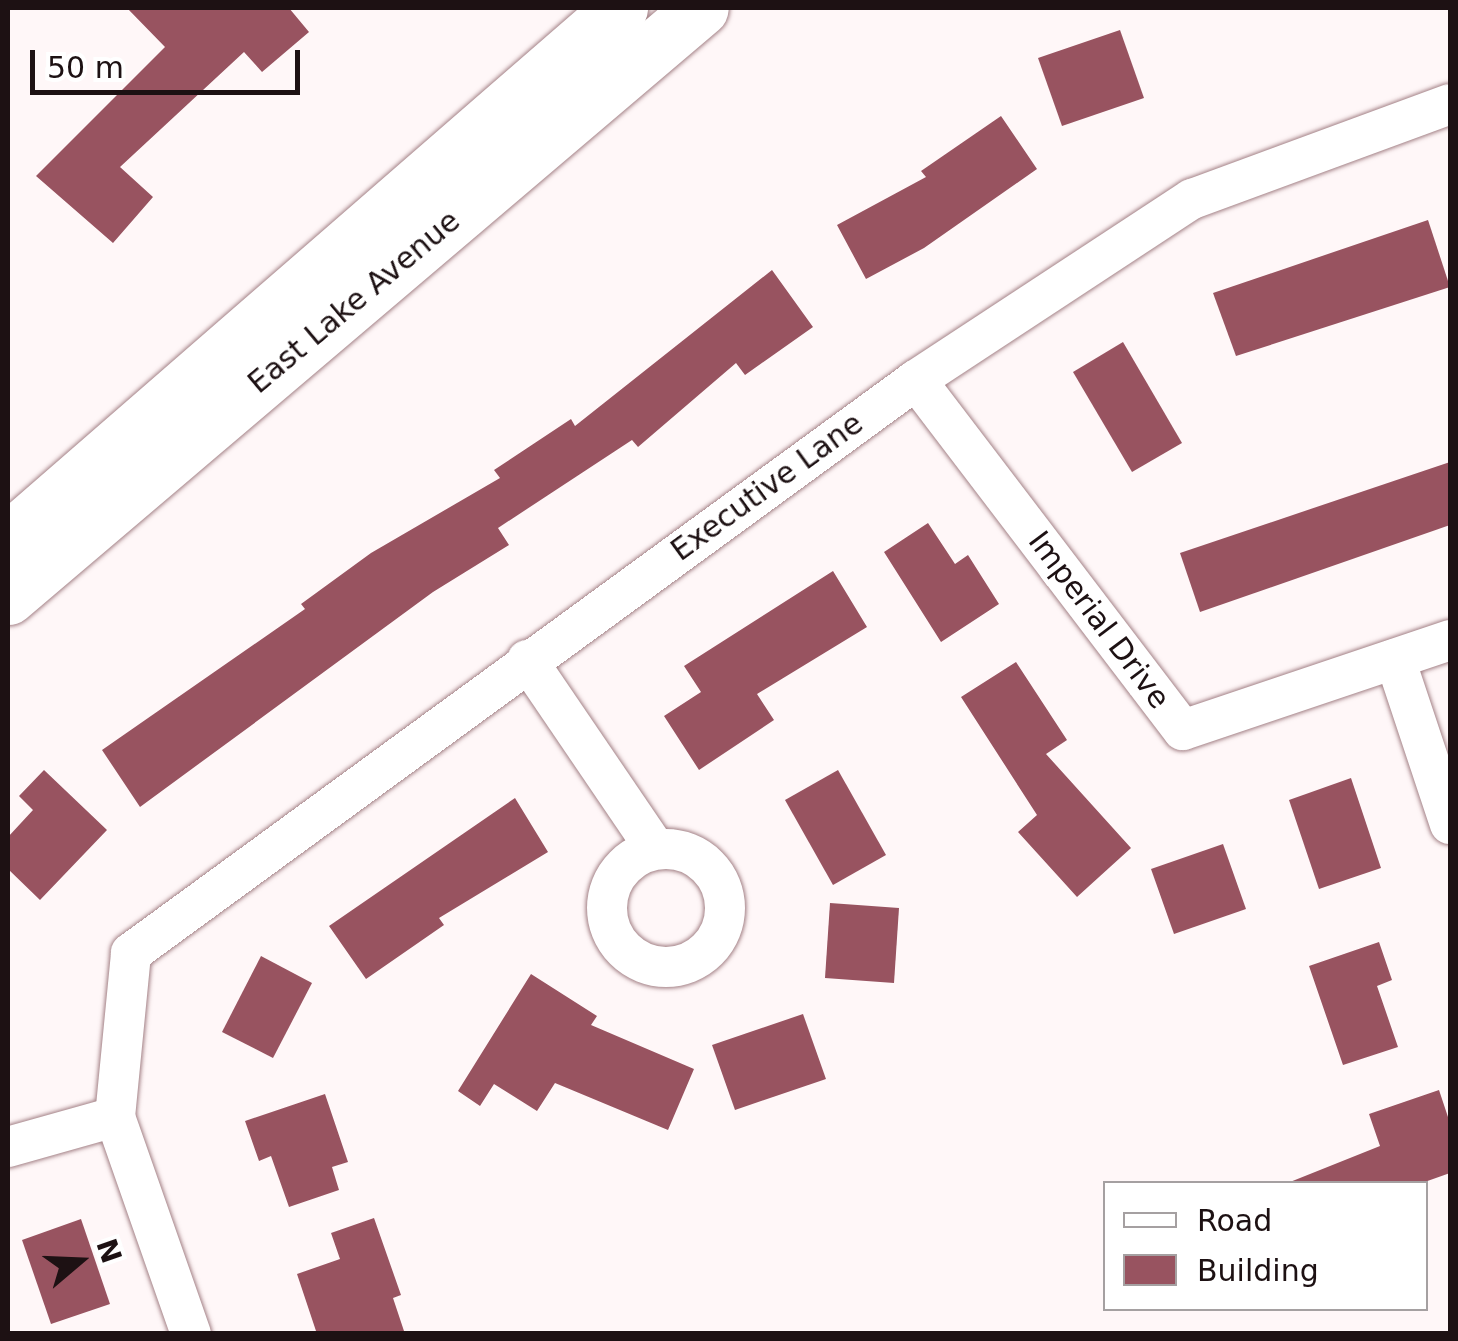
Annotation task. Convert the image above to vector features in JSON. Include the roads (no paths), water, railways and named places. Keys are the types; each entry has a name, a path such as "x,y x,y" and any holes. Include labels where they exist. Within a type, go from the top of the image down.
{"main road":[{"name":"East Lake Avenue","path":"8,540 620,8"},
{"name":"East Lake Avenue","path":"8,598 701,8"}],"street":[{"name":"Executive Lane","path":"116,1116 131,953 527,660 916,380 1192,199 1450,104"},
{"name":"Imperial Drive","path":"916,380 1183,730 1450,640"},
{"path":"527,660 655,848"},
{"path":"1395,660 1450,824"},
{"path":"8,1147 116,1116 191,1334"}]}
